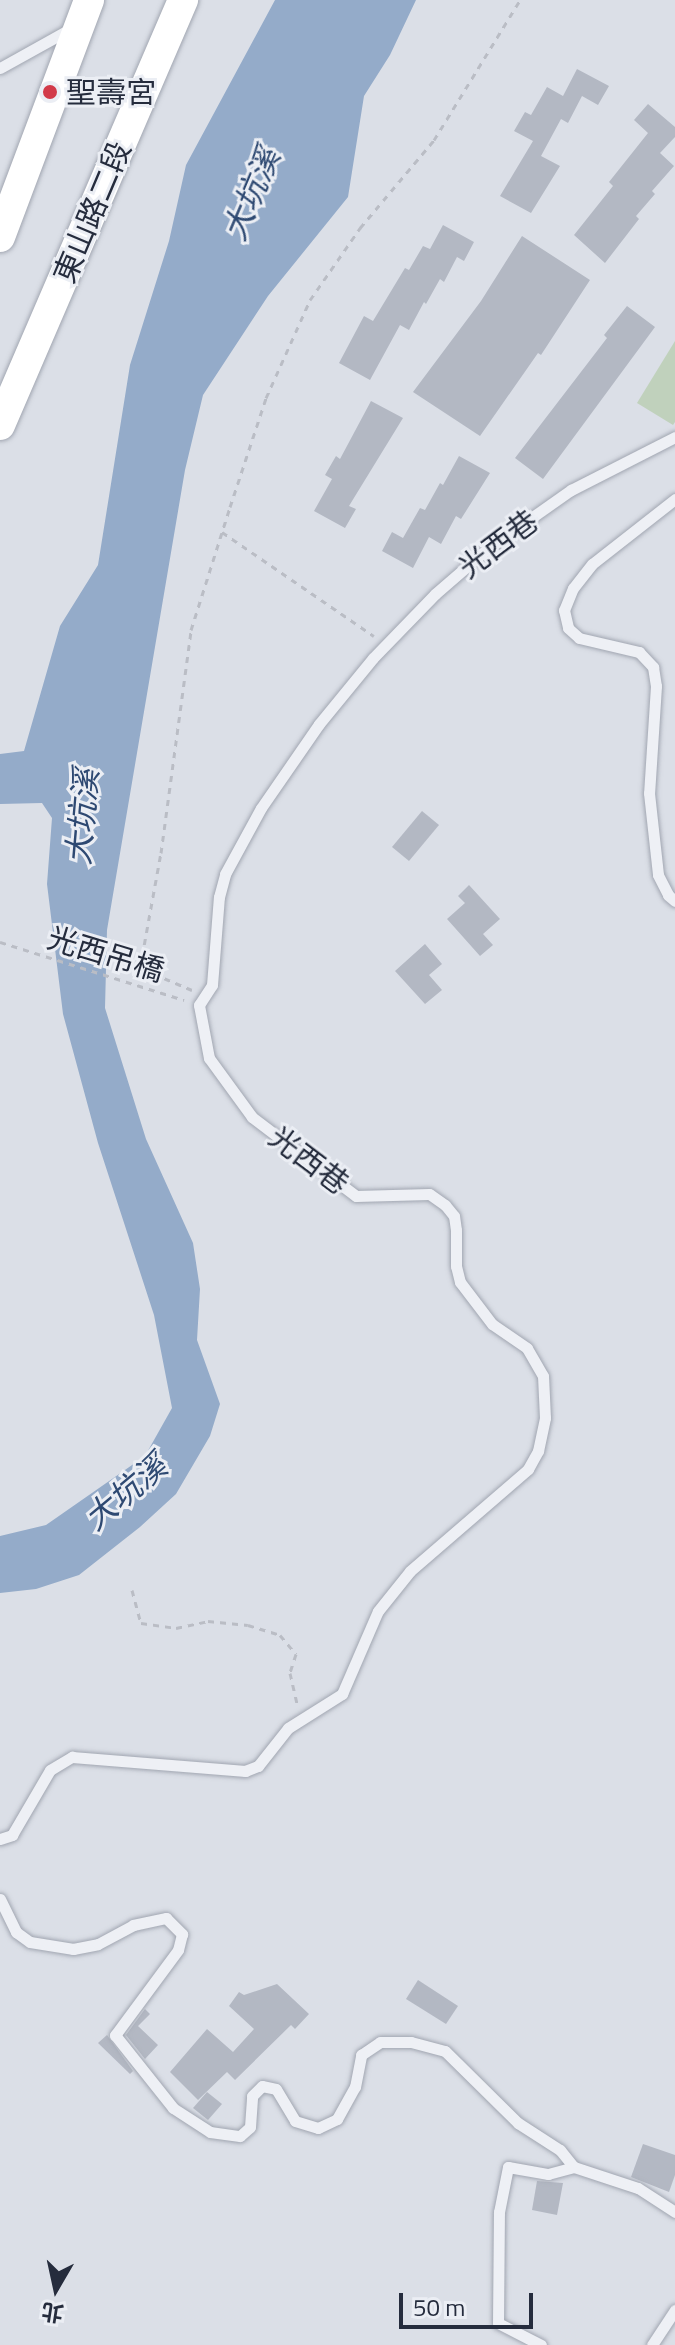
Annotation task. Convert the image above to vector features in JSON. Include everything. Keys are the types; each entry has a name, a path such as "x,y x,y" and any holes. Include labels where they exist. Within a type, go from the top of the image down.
{"main road":[{"name":"東山路二段","path":"0,425 183,0"},
{"path":"0,237 83,13"}],"lane":[{"path":"0,68 83,13"},
{"name":"光西巷","path":"0,1839 12,1835 50,1770 72,1757 245,1771 266,1759 288,1728 342,1694 378,1611 410,1571 528,1469 538,1451 545,1418 543,1376 527,1348 492,1324 460,1282 456,1266 454,1216 429,1194 356,1196 252,1117 209,1058 201,1000 212,985 219,897 225,874 261,808 319,724 386,645 435,594 487,549 571,490 675,437"},
{"path":"675,499 592,564 573,588 564,610 568,628 579,638 639,652 653,667 656,686 649,793 658,875 668,895 675,901"},
{"path":"0,1899 16,1932 30,1942 73,1949 98,1944 133,1925 166,1918 182,1934 178,1950 115,2035 173,2108 210,2132 240,2136 250,2127 252,2096 262,2086 276,2089 295,2121 318,2128 337,2119 355,2087 361,2055 380,2042 411,2042 445,2051 518,2123 560,2150 574,2167 638,2188 675,2212"},
{"path":"541,2345 498,2323 499,2212 508,2167 548,2174 574,2167"},
{"path":"652,2345 675,2310"}],"path":[{"path":"201,1000 140,968 161,853 191,630 222,532 266,398 310,300 360,228 434,140 520,0"},
{"path":"222,532 386,645"},
{"name":"光西吊橋","path":"0,942 201,1000"},
{"path":"132,1590 141,1623 176,1628 208,1621 248,1625 280,1635 296,1654 290,1673 292,1692 302,1718"}],"green space":[{"path":"675,341 675,422 673,425 637,403"}],"water":[{"name":"大坑溪","path":"275,0 416,0 390,55 364,96 348,197 268,296 203,395 185,470 107,930 105,1008 146,1139 193,1243 200,1289 197,1340 220,1404 210,1436 176,1494 140,1527 79,1575 36,1589 0,1593 0,1536 46,1525 145,1456 172,1408 154,1315 98,1143 63,1014 47,884 52,818 42,803 0,804 0,754 24,751 60,626 98,565 130,365 169,241 186,165"}],"building":[{"path":"577,69 609,86 598,105 582,96 568,123 561,119 541,156 560,166 531,213 500,196 533,141 514,131 525,112 531,115 547,87 563,96"},
{"path":"648,104 675,127 675,137 660,153 674,166 652,191 655,194 636,216 639,219 605,263 574,235 613,186 609,182 648,133 634,120"},
{"path":"443,225 474,242 464,261 457,257 444,282 440,279 409,330 400,325 370,380 339,363 364,316 373,321 405,268 409,270 423,246 430,249"},
{"path":"522,236 590,280 541,355 538,353 480,436 413,392 481,301"},
{"path":"627,306 655,327 543,479 515,458 607,338 604,335"},
{"path":"371,401 403,418 349,506 356,509 345,528 314,511 332,479 325,475 336,456 340,459"},
{"path":"459,456 490,473 461,519 456,516 441,544 429,537 413,568 382,551 392,532 403,538 420,508 425,510 440,483 443,485"},
{"path":"422,811 439,825 409,861 392,847"},
{"path":"469,885 500,919 483,934 493,945 480,956 447,919 465,903 458,896"},
{"path":"425,944 442,964 429,975 442,990 425,1004 395,971"},
{"path":"418,1980 458,2006 446,2024 406,1999"},
{"path":"277,1984 309,2014 295,2029 291,2025 235,2080 227,2072 198,2100 170,2072 207,2029 233,2052 254,2029 229,2006 239,1992 244,1995"},
{"path":"145,2009 150,2014 138,2026 158,2045 145,2059 126,2035"},
{"path":"107,2035 133,2071 130,2074 98,2043"},
{"path":"207,2092 222,2104 208,2120 193,2108"},
{"path":"643,2144 675,2155 675,2175 669,2192 631,2177"},
{"path":"537,2181 563,2183 557,2215 532,2210"}],"place":[{"name":"聖壽宮","path":"50,92"}]}
